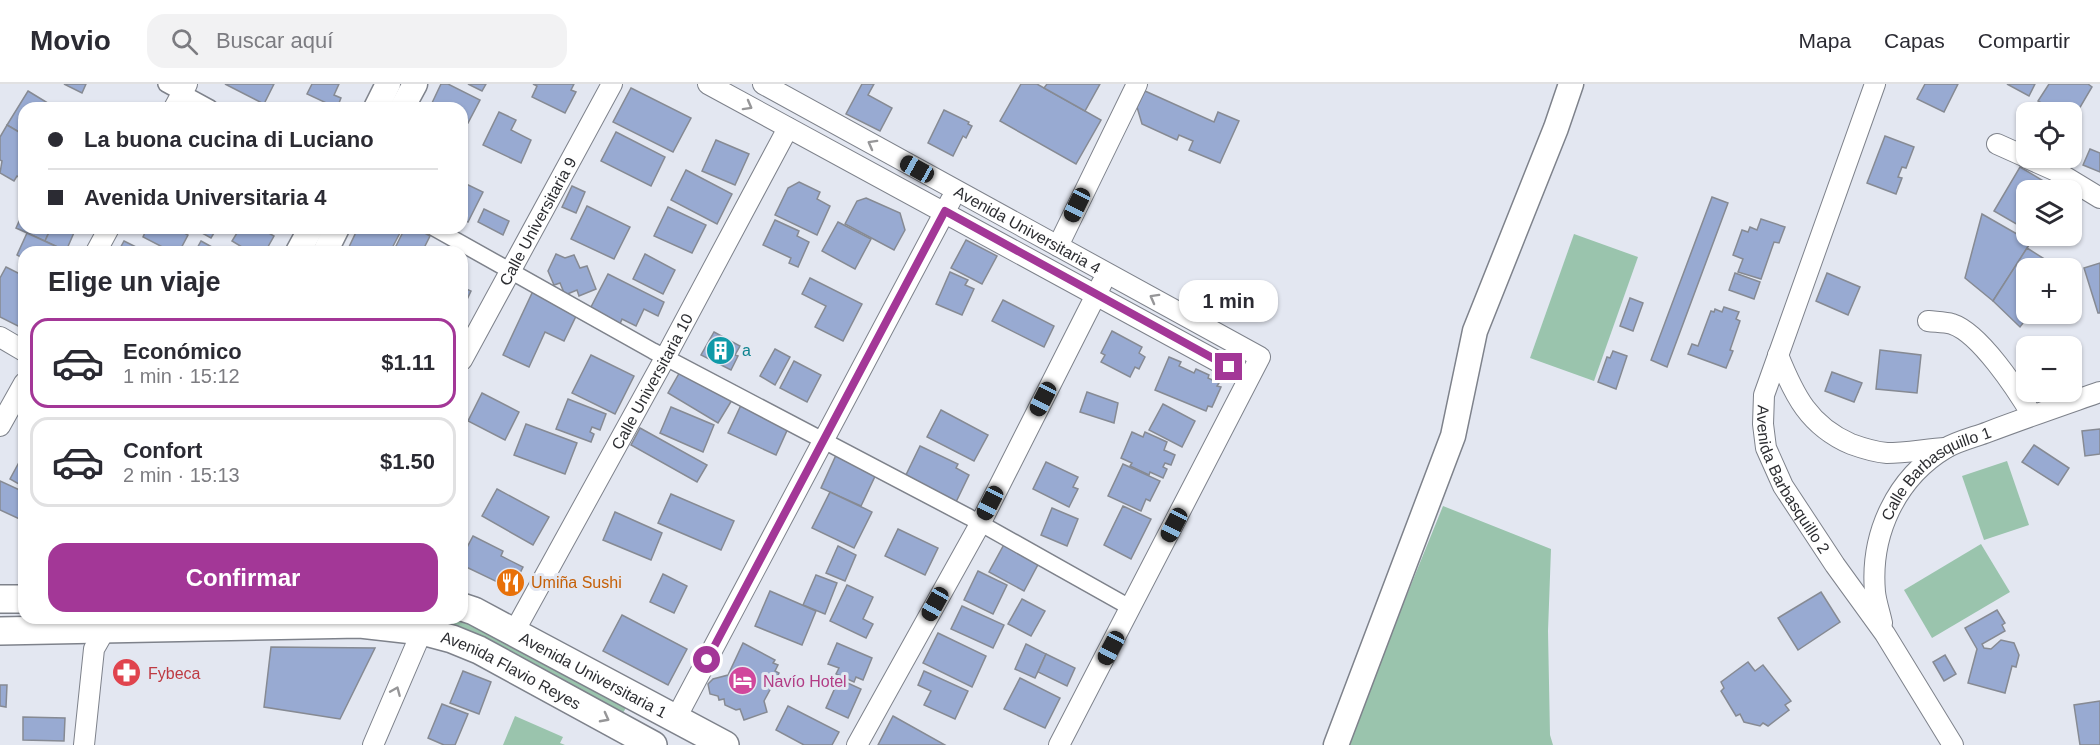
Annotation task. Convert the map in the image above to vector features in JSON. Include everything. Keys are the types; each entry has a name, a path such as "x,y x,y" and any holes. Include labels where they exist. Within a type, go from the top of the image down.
{"main road":[{"path":"0,599 18,599"},
{"name":"Avenida Universitaria 1","path":"468,607 725,745"},
{"name":"Avenida Flavio Reyes","path":"0,631 86,624"},
{"name":"Avenida Flavio Reyes","path":"360,624 422,631 452,639 479,651 653,745"}],"street":[{"path":"379,102 388,84"},
{"path":"405,102 415,84"},
{"name":"Calle Universitaria 9","path":"468,349 612,84"},
{"name":"Avenida Universitaria 4","path":"708,84 1248,378 1260,357 763,84"},
{"path":"1058,246 1137,84"},
{"path":"1336,745 1453,436 1475,331 1556,128 1571,84"},
{"name":"Avenida Barbasquillo 2","path":"1875,84 1764,395 1763,424 1766,448 1790,496 1835,565 1886,634 1953,745"},
{"path":"178,92 198,102"},
{"name":"Calle Universitaria 10","path":"514,632 666,358 779,123 783,95"},
{"path":"1997,144 2016,153"},
{"path":"2050,168 2100,198"},
{"path":"675,720 956,190"},
{"path":"445,234 467,246"},
{"path":"468,247 666,358 980,524 1131,609"},
{"path":"857,745 980,524 1107,273"},
{"path":"1928,321 1952,324 1972,335 2016,388 2032,415"},
{"path":"0,338 18,348"},
{"path":"1778,355 1792,389 1804,409 1821,426 1840,439 1862,448 1885,453 1946,448"},
{"path":"1059,745 1248,378"},
{"name":"Calle Barbasquillo 1","path":"1886,634 1875,594 1874,566 1883,524 1902,487 1916,472 1946,448 2100,392"},
{"path":"0,426 18,394"},
{"path":"84,745 94,648 109,624"},
{"path":"373,745 422,631"}],"green space":[{"path":"1574,234 1638,257 1594,381 1530,358"},
{"path":"2007,461 2029,525 1984,540 1962,476"},
{"path":"1443,506 1551,549 1548,631 1550,735 1553,745 1346,745"},
{"path":"1981,544 2010,592 1932,638 1904,590"},
{"path":"469,623 627,706 623,713 470,633 442,624"},
{"path":"515,716 563,737 560,743 565,745 503,745"}],"building":[{"path":"64,84 86,84 82,93"},
{"path":"225,84 274,84 265,102 260,102"},
{"path":"312,84 339,84 334,95 341,98 339,102 324,102 307,94"},
{"path":"441,84 448,84 480,100 468,123 468,102 432,102"},
{"path":"468,84 486,84 482,91"},
{"path":"533,84 574,84 571,90 576,92 565,113 532,97 537,86"},
{"path":"862,84 874,84 868,95 892,108 880,131 846,114"},
{"path":"1021,84 1037,84 1101,120 1076,164 1000,121"},
{"path":"1047,84 1100,84 1085,111 1044,88"},
{"path":"1925,84 1958,84 1944,112 1917,99"},
{"path":"2007,84 2035,84 2029,96"},
{"path":"2049,84 2088,84 2092,87 2082,104 2082,102 2038,101"},
{"path":"631,88 691,118 673,152 613,122"},
{"path":"28,91 46,102 21,102"},
{"path":"1145,91 1214,122 1218,112 1239,121 1220,163 1189,150 1193,141 1179,135 1177,140 1142,124 1137,107"},
{"path":"18,107 18,131 7,125"},
{"path":"944,110 969,122 968,124 972,126 966,138 963,136 953,156 928,143"},
{"path":"499,112 516,120 511,130 531,140 521,163 483,145"},
{"path":"7,125 18,131 18,177 14,181 0,173 2,161 0,160 0,137"},
{"path":"616,132 665,157 651,186 601,161"},
{"path":"1885,136 1914,147 1906,168 1902,167 1898,177 1902,178 1896,194 1867,183"},
{"path":"716,140 749,154 735,185 702,171"},
{"path":"2090,149 2100,153 2100,172 2083,165"},
{"path":"2019,168 2042,180 2016,180 2016,224 1994,211"},
{"path":"686,170 732,194 717,224 671,200"},
{"path":"799,182 820,192 817,199 830,206 817,235 775,215 788,188"},
{"path":"468,185 483,192 468,222"},
{"path":"572,186 585,192 576,213 562,207"},
{"path":"1712,197 1728,203 1667,367 1651,360"},
{"path":"866,198 900,213 905,230 894,250 845,224 857,201"},
{"path":"587,206 630,227 614,259 571,239"},
{"path":"668,207 706,225 692,253 654,236"},
{"path":"484,209 509,221 503,235 478,222"},
{"path":"1982,214 2016,233 2016,246 2028,246 2021,258 2016,258 2016,265 1993,301 1965,278"},
{"path":"1761,219 1785,227 1779,243 1774,242 1761,279 1738,272 1743,259 1733,255 1742,230 1748,232 1750,227 1757,230"},
{"path":"775,220 799,231 797,236 809,242 798,267 789,263 791,258 763,245"},
{"path":"838,222 871,239 855,269 822,251"},
{"path":"27,234 29,234 55,246 21,246"},
{"path":"29,234 48,234 45,241"},
{"path":"48,234 73,234 68,246 56,246 45,241"},
{"path":"144,234 188,235 182,246 160,246 143,237"},
{"path":"236,234 270,234 274,236 268,246 240,246 232,241"},
{"path":"355,234 399,234 393,246 349,246"},
{"path":"402,234 430,236 425,246 396,246"},
{"path":"966,240 997,256 982,284 951,268"},
{"path":"124,241 134,246 121,246"},
{"path":"201,241 210,246 198,246"},
{"path":"2027,248 2043,258 2021,258"},
{"path":"556,254 565,258 574,255 580,268 587,266 596,289 579,296 577,290 565,295 560,283 554,285 548,271"},
{"path":"645,254 675,270 663,294 633,279"},
{"path":"2100,263 2100,313 2098,313 2084,268"},
{"path":"2016,265 2016,323 1993,301"},
{"path":"6,267 18,273 18,326 0,317 0,278"},
{"path":"950,272 968,280 965,285 974,289 962,315 936,304"},
{"path":"1735,273 1760,282 1754,299 1729,290"},
{"path":"1827,273 1860,287 1848,315 1816,301"},
{"path":"608,274 664,302 658,316 644,309 636,326 622,319 620,324 590,309"},
{"path":"810,278 862,304 843,341 815,327 826,306 802,294"},
{"path":"533,291 578,312 564,341 545,332 529,367 503,355"},
{"path":"1630,298 1643,303 1633,331 1620,326"},
{"path":"1003,300 1054,326 1044,347 992,321"},
{"path":"1724,307 1739,312 1736,319 1740,321 1730,350 1733,351 1726,368 1688,354 1692,344 1698,346 1711,311 1714,312 1715,309 1722,312"},
{"path":"1112,331 1142,347 1139,353 1145,357 1139,369 1135,367 1130,377 1101,362 1105,355 1101,353"},
{"name":"a","path":"714,332 740,346 731,370 701,355"},
{"path":"775,349 790,357 775,385 760,376"},
{"path":"1880,350 1921,355 1917,393 1876,389"},
{"path":"1613,351 1627,356 1616,389 1598,382 1607,357 1610,358"},
{"path":"591,355 634,376 615,414 572,393"},
{"path":"1169,357 1181,362 1179,366 1194,373 1196,369 1219,383 1217,386 1221,387 1212,407 1208,406 1206,411 1155,390"},
{"path":"794,361 821,375 807,402 780,388"},
{"path":"681,370 732,400 718,423 668,393"},
{"path":"1832,372 1862,383 1854,402 1825,391"},
{"path":"1087,392 1118,403 1114,423 1080,412"},
{"path":"482,393 519,412 505,440 468,421"},
{"path":"568,399 606,414 600,430 592,427 590,432 594,434 591,442 556,429"},
{"path":"742,403 789,426 776,455 728,433"},
{"path":"1163,404 1195,421 1182,447 1149,430"},
{"path":"671,407 714,425 703,452 660,433"},
{"path":"941,410 988,435 974,461 927,437"},
{"path":"526,424 577,443 565,474 514,455"},
{"path":"640,428 707,465 697,482 631,445"},
{"path":"2100,429 2100,454 2085,456 2082,431"},
{"path":"1132,432 1143,437 1145,432 1167,442 1164,450 1175,455 1171,465 1165,463 1163,467 1167,469 1163,478 1150,472 1149,475 1130,466 1132,463 1121,458"},
{"path":"2034,445 2069,468 2058,485 2022,462"},
{"path":"920,446 958,464 956,468 969,475 956,502 905,477"},
{"path":"837,453 877,472 861,506 821,488"},
{"path":"1046,462 1078,477 1073,487 1078,489 1069,507 1033,489"},
{"path":"18,464 18,484 10,479"},
{"path":"1123,464 1160,481 1150,501 1146,499 1141,511 1108,496"},
{"path":"0,481 18,489 18,518 0,510"},
{"path":"497,489 549,517 533,545 482,516"},
{"path":"830,492 872,512 854,548 812,528"},
{"path":"671,494 734,521 721,550 658,523"},
{"path":"1123,506 1151,519 1131,559 1104,545"},
{"path":"1052,508 1078,519 1067,546 1041,535"},
{"path":"615,512 662,533 651,560 603,540"},
{"path":"898,529 938,548 925,575 885,556"},
{"path":"473,536 503,551 501,556 523,567 512,589 468,568 468,546"},
{"path":"1007,539 1042,557 1024,591 989,572"},
{"path":"838,546 856,555 845,581 826,573"},
{"path":"978,571 1007,585 993,614 964,600"},
{"path":"663,574 687,586 674,613 650,602"},
{"path":"816,575 837,583 825,614 803,605"},
{"path":"847,585 873,597 863,619 873,624 866,638 830,621"},
{"path":"770,591 816,611 802,645 755,626"},
{"path":"1821,592 1840,622 1798,650 1778,618"},
{"path":"1022,599 1045,611 1031,636 1008,624"},
{"path":"962,606 1004,625 993,648 951,629"},
{"path":"1997,610 2005,623 2002,625 2005,631 1982,644 1984,648 1991,649 2001,640 2014,643 2019,655 2016,667 2012,666 2005,693 1968,683 1977,649 1965,628"},
{"path":"622,615 687,649 668,685 603,651"},
{"path":"938,633 986,656 972,687 923,663"},
{"name":"Navío Hotel","path":"743,643 775,660 773,663 778,665 775,671 779,673 764,701 767,712 744,720 740,709 736,710 725,705 724,699 719,700 718,696 710,694 708,684 713,679 728,675"},
{"path":"837,643 872,658 863,680 856,677 854,682 836,674 839,668 828,664"},
{"path":"1026,644 1046,654 1035,678 1015,669"},
{"path":"271,647 375,648 340,719 264,707"},
{"path":"1046,654 1075,668 1067,686 1038,672"},
{"path":"1945,655 1956,674 1944,681 1933,662"},
{"path":"1748,662 1755,671 1763,665 1791,701 1785,705 1789,710 1768,726 1763,723 1760,726 1744,722 1740,714 1736,716 1721,691 1724,688 1721,682"},
{"path":"463,671 491,682 479,714 450,703"},
{"path":"924,671 968,691 955,719 924,705 931,691 918,685"},
{"path":"1020,678 1060,698 1045,728 1004,709"},
{"path":"839,679 861,689 848,718 826,708"},
{"path":"0,685 7,685 6,707 0,706"},
{"path":"2100,701 2100,745 2080,745 2074,705"},
{"path":"442,704 468,714 455,745 444,745 428,738"},
{"path":"788,706 839,732 832,745 804,745 776,730"},
{"path":"893,716 945,745 878,745"},
{"path":"23,717 65,718 64,741 23,740"}],"place":[{"name":"a","path":"721,350"},
{"name":"Umiña Sushi","path":"510,582"},
{"name":"Fybeca","path":"127,673"},
{"name":"Navío Hotel","path":"742,681"}],"route":[{"path":"707,660 945,211 1229,367"}]}
